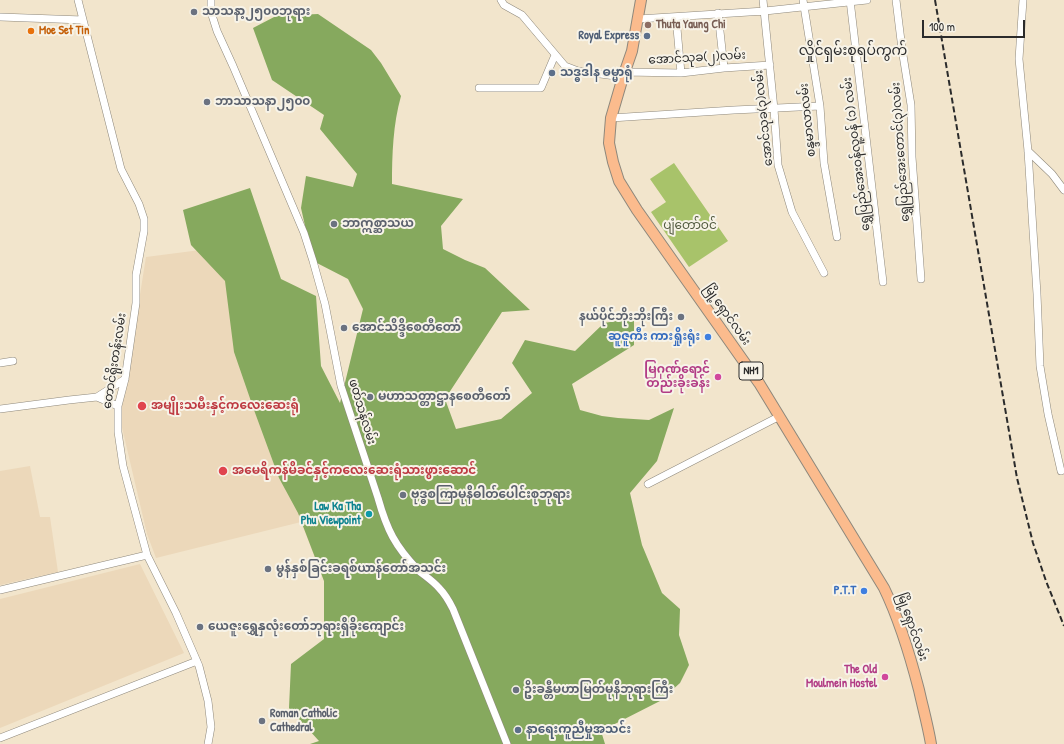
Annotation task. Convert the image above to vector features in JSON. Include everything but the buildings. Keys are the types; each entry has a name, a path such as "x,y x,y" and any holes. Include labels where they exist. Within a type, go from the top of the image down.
{"highway":[{"name":"မြို့ရှောင်လမ်း","path":"641,0 632,52 611,118 609,143 610,152 620,181 637,210 759,383 884,588 893,606 905,640 931,744"}],"street":[{"name":"တောင်ရိုးတန်းလမ်း","path":"78,0 121,169 139,204 144,219 144,232 136,275 136,303 125,379 118,406 118,432 123,466 147,555 176,613 196,660 208,701 211,727 208,744"},
{"name":"ဖတ်သန်လမ်း","path":"211,0 211,12 217,31 234,66 304,233 325,304 341,386 388,530 406,557 447,597 507,744"},
{"name":"အောင်သုခ(၂)လမ်း","path":"501,0 504,5 522,15 565,66 578,71 624,74 681,73 770,65"},
{"name":"အောင်သုခ(၃)လမ်း","path":"763,0 778,165 792,212 824,273"},
{"path":"638,19 765,11 804,3 867,0"},
{"name":"ရွှေပြည်အေးတောင်(၃)လမ်း","path":"896,0 911,105 912,157 921,279"},
{"path":"1023,0 1019,59 1028,151 1038,294 1040,366 1048,414 1061,462 1061,471"},
{"name":"ရွှေပြည်အေးဝန်လူ့ဝန် (၁) လမ်း","path":"850,1 883,282"},
{"name":"စန္ဒမာလာလမ်း","path":"804,3 820,106 824,163 837,237"},
{"path":"718,14 724,68"},
{"path":"0,17 83,20"},
{"path":"676,17 681,73"},
{"path":"479,88 541,88 555,55"},
{"path":"611,118 820,106"},
{"path":"1028,151 1052,174 1064,190"},
{"path":"0,363 14,361"},
{"path":"97,398 125,379"},
{"path":"0,409 62,400 97,398 118,406"},
{"path":"648,484 780,416"},
{"path":"0,590 147,555"},
{"path":"0,738 196,660"}],"shaded area":[{"name":"အမေရိကန်မိခင်နှင့်ကလေးဆေးရုံသားဖွားဆောင်","path":"239,245 364,617 324,627 324,581 301,522 156,558 147,534 120,419 146,257"},
{"path":"30,466 40,517 50,517 58,572 0,585 0,471"},
{"path":"140,564 184,653 0,728 0,599"}],"green space":[{"path":"318,14 371,50 381,63 401,96 395,129 392,184 463,199 441,226 443,249 485,268 530,310 502,312 445,399 456,429 501,419 532,393 512,363 525,340 575,351 604,323 634,318 634,345 572,384 580,410 602,416 649,420 674,408 657,461 630,493 642,545 662,593 680,609 679,635 689,665 680,683 660,701 601,731 605,744 310,744 319,741 289,708 291,664 324,639 324,581 298,513 279,478 234,352 225,281 191,245 183,210 250,188 281,279 316,296 321,366 340,403 363,309 348,279 313,261 301,208 306,176 353,187 357,174 320,129 324,115 272,80 253,28 276,16"},
{"name":"ပျံတော်ဝင်","path":"674,163 728,241 689,267 651,212 666,202 650,179"}],"railway":[{"path":"935,0 1017,478 1033,543 1064,626"}],"place":[{"name":"သာသနာ့၂၅၀၀ဘုရား","path":"194,12"},
{"name":"Thuta Yaung Chi","path":"648,25"},
{"name":"Moe Set Tin","path":"31,31"},
{"name":"Royal Express","path":"647,36"},
{"name":"သဒ္ဓဒါန ဓမ္မာရုံ","path":"552,73"},
{"name":"ဘာသာသနာ၂၅၀၀","path":"207,102"},
{"name":"ဘာဣစ္ဆာသယ","path":"334,224"},
{"name":"နယ်ပိုင်ဘိုးဘိုးကြီး","path":"681,317"},
{"name":"အောင်သိဒ္ဒိစေတီတော်","path":"344,328"},
{"name":"ဆူဇူကီး ကားရှိုးရုံး","path":"708,337"},
{"name":"မြဂုဏ်ရောင် တည်းခိုးခန်း","path":"718,377"},
{"name":"မဟာသတ္တာဋ္ဌာနစေတီတော်","path":"370,397"},
{"name":"အမျိုးသမီးနှင့်ကလေးဆေးရုံ","path":"142,406"},
{"name":"အမေရိကန်မိခင်နှင့်ကလေးဆေးရုံသားဖွားဆောင်","path":"223,471"},
{"name":"ဗုဒ္ဓစကြာမုနိဓါတ်ပေါင်းစုဘုရား","path":"403,495"},
{"name":"Law Ka Tha Phu Viewpoint","path":"369,514"},
{"name":"မွန်နှစ်ခြင်းခရစ်ယာန်တော်အသင်း","path":"268,569"},
{"name":"P.T.T","path":"864,591"},
{"name":"ယေဇူးရွှေနှလုံးတော်ဘုရားရှိခိုးကျောင်း","path":"200,627"},
{"name":"The Old Moulmein Hostel","path":"885,677"},
{"name":"ဦးခန္တီမဟာမြတ်မုနိဘုရားကြီး","path":"516,690"},
{"name":"Roman Catholic Cathedral","path":"262,721"},
{"name":"နာရေးကူညီမှုအသင်း","path":"518,730"}],"district":[{"name":"လှိုင်ရှမ်းစုရပ်ကွက်","path":"853,51"}]}
